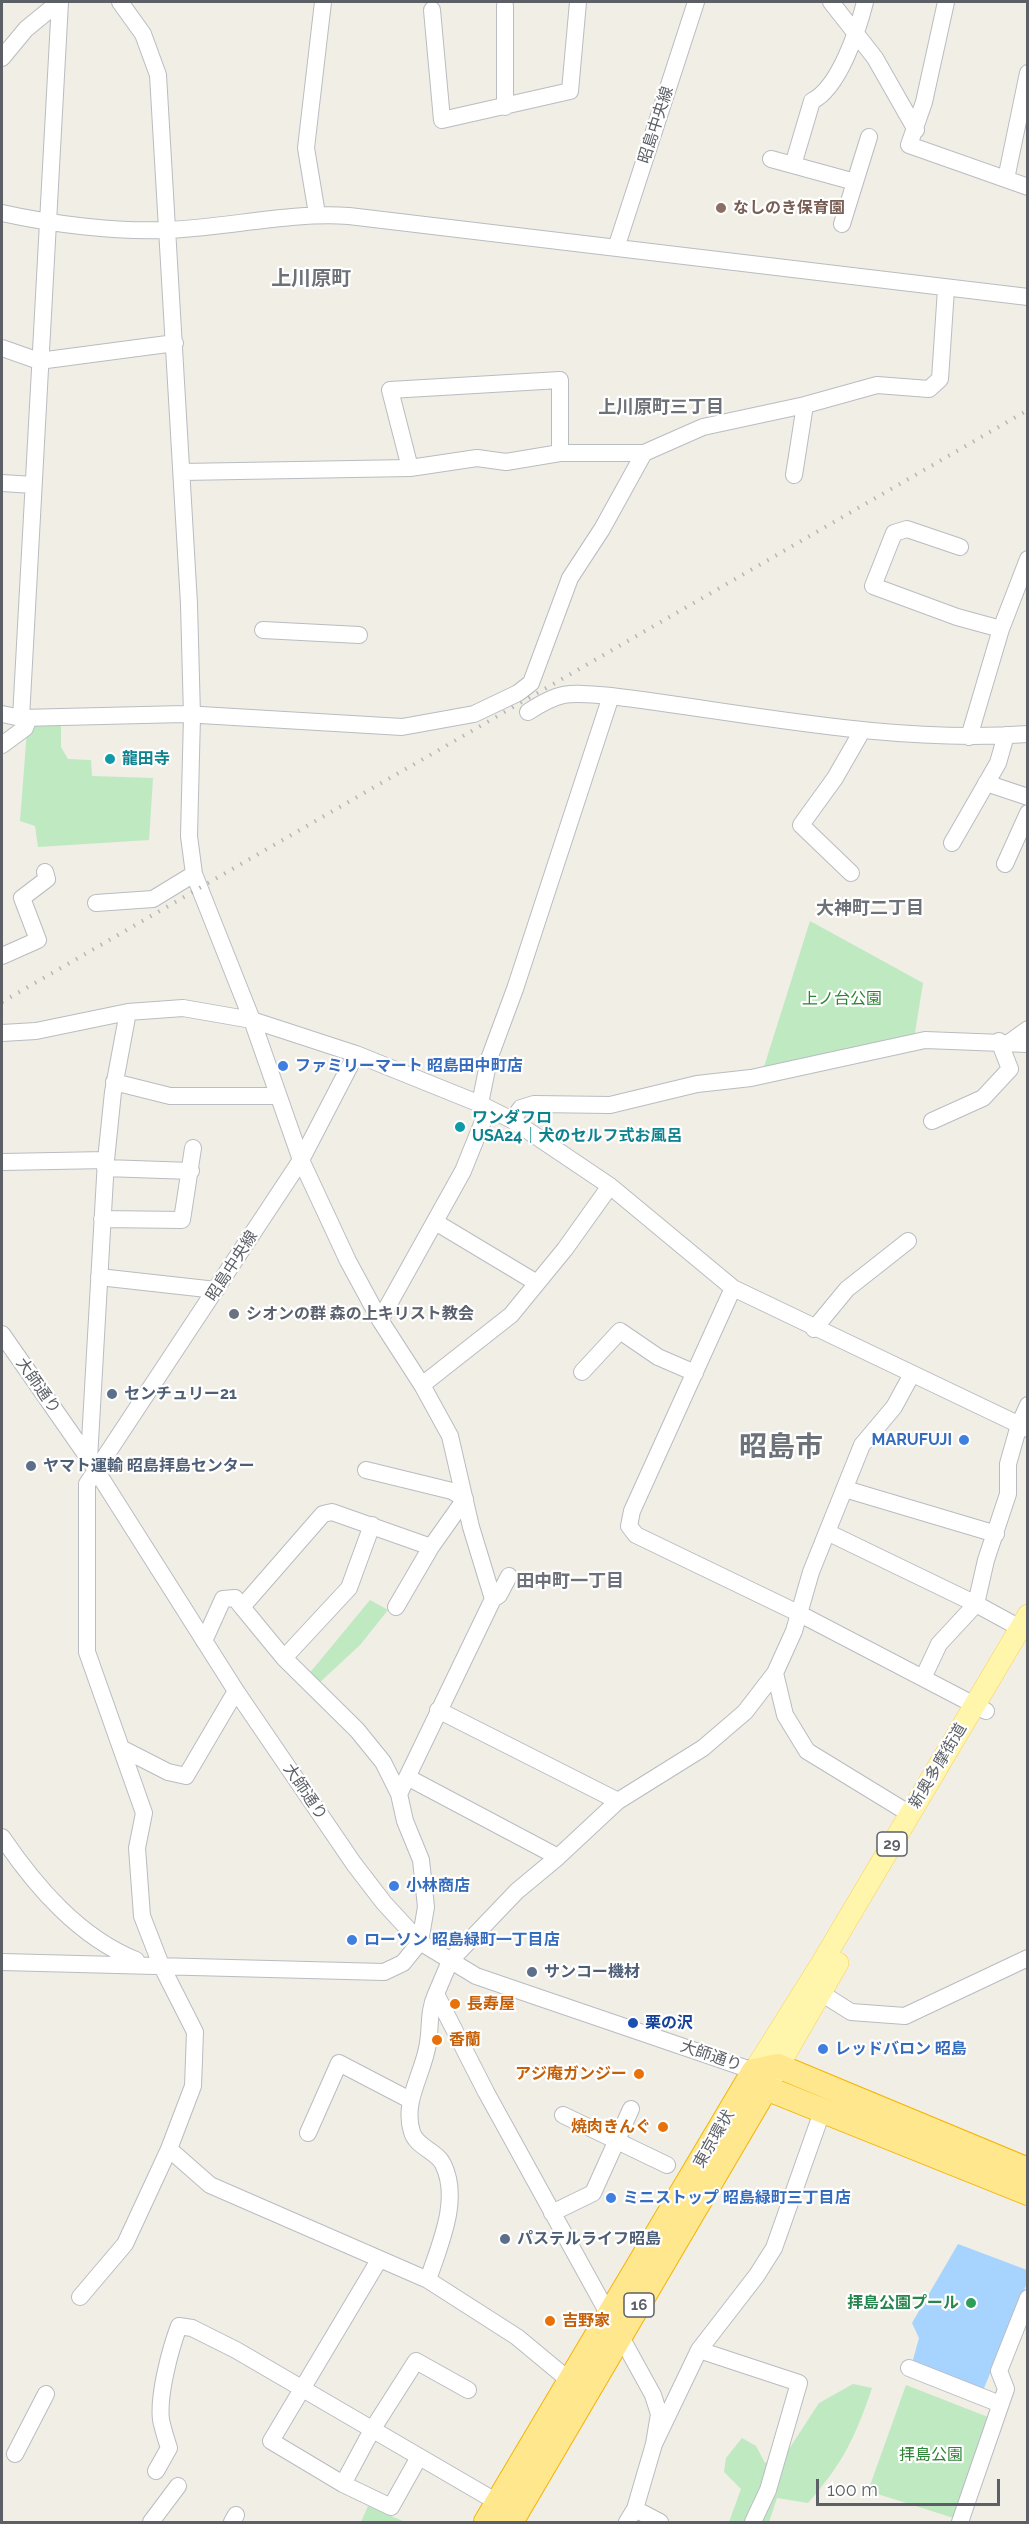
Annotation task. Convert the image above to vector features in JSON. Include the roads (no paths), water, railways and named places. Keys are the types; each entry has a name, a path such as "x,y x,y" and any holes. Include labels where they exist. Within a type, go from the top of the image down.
{"highway":[{"path":"1028,2170 778,2066 760,2079 822,2112 1028,2193"},
{"name":"東京環状","path":"511,2523 616,2326 760,2079"},
{"name":"東京環状","path":"491,2512 570,2381 616,2326"}],"main road":[{"name":"新奥多摩街道","path":"760,2079 821,1964 910,1814 980,1708 1025,1628"},
{"name":"29","path":"778,2066 980,1708"}],"street":[{"path":"2,58 26,29 60,2"},
{"path":"2,745 25,728 33,485 60,2"},
{"path":"120,2 143,34 158,75 165,230 175,343 182,472 192,716 189,836 195,874 252,1020 301,1160 348,1261 380,1320 422,1384 450,1436 493,1599 486,1618 438,1710 399,1794"},
{"path":"317,214 306,148 323,2"},
{"path":"432,10 442,120 570,92 578,2"},
{"name":"昭島中央線","path":"616,248 696,2"},
{"path":"831,2 875,58 916,130"},
{"path":"793,165 812,101 823,96 857,34 865,2"},
{"path":"946,2 916,130 909,142 912,148 1028,187"},
{"path":"505,6 505,107"},
{"path":"1006,179 1028,73"},
{"path":"842,225 868,137"},
{"path":"771,159 855,182"},
{"path":"2,213 47,223 165,230 317,214 1028,297"},
{"path":"182,472 410,468 477,458 506,462 560,453 644,453 703,427 804,405 877,385 929,389 940,379 946,289"},
{"path":"2,348 39,361 175,343"},
{"path":"410,468 390,390 560,380 560,453"},
{"path":"794,476 804,405"},
{"path":"2,714 25,718 184,714 402,727 474,714 518,693 531,683 570,578 602,529 644,453"},
{"path":"2,483 33,485"},
{"path":"960,547 907,529 894,533 873,586 957,617 1001,628"},
{"path":"969,737 1001,628 1028,559"},
{"path":"270,628 359,635"},
{"path":"528,712 564,693 713,708 862,731 969,737 1028,734"},
{"path":"380,1320 463,1171 484,1106 489,1059 519,978 611,696"},
{"path":"851,873 801,825 835,778 862,731"},
{"path":"952,843 998,763 1006,735"},
{"path":"986,783 1028,797"},
{"path":"1005,864 1028,813"},
{"path":"2,956 38,940 22,898 47,879 45,872"},
{"path":"96,903 153,899 195,874"},
{"path":"2,1033 36,1030 128,1012 183,1008 252,1020 356,1054 484,1106 512,1120 610,1186 733,1288 814,1329 1023,1427"},
{"path":"80,2297 124,2244 169,2149 193,2086 195,2032 153,1964 142,1916 137,1848 144,1812 87,1652 85,1501 92,1465 102,1219 114,1082 128,1012"},
{"path":"1005,1042 1028,1029"},
{"path":"512,1120 521,1108 534,1104 610,1105 698,1084 751,1078 924,1040 1028,1044"},
{"path":"932,1121 983,1098 1010,1068 1005,1042"},
{"name":"昭島中央線","path":"92,1465 216,1290 301,1160 356,1054"},
{"path":"114,1082 170,1096 278,1096"},
{"path":"102,1219 182,1220 193,1149"},
{"path":"2,1162 106,1164 191,1171"},
{"path":"422,1384 511,1315 610,1186"},
{"path":"436,1223 537,1283"},
{"path":"814,1329 847,1289 908,1241"},
{"path":"99,1277 216,1290"},
{"path":"733,1288 632,1510 629,1526 636,1535 800,1614 980,1708"},
{"path":"582,1372 620,1331 658,1357 695,1373"},
{"name":"大師通り","path":"2,1334 92,1465 236,1691 354,1864 384,1903 420,1942 476,1976 760,2079"},
{"path":"428,2280 447,2221 450,2190 443,2163 412,2134 409,2117 411,2100 428,2044 429,2011 450,1961 517,1891 558,1857 618,1801 703,1748 746,1712 775,1673 800,1614 811,1572 862,1445 894,1407 912,1374"},
{"path":"923,1678 939,1644 976,1604 986,1560 1008,1494 1008,1464 1023,1427 1028,1405"},
{"path":"366,1470 452,1491 465,1499"},
{"path":"844,1489 996,1534"},
{"path":"396,1607 431,1547 465,1499"},
{"path":"242,1607 323,1514 332,1512 431,1547"},
{"path":"284,1658 349,1588 372,1525"},
{"path":"827,1532 1025,1628"},
{"path":"493,1599 499,1595 509,1576"},
{"path":"2,1962 153,1964 384,1972 403,1963 420,1942 426,1906 421,1860 405,1821 399,1794 383,1762 357,1730 284,1658 235,1598 223,1599 204,1641"},
{"path":"775,1673 785,1715 807,1751 910,1814"},
{"path":"121,1748 168,1772 186,1776 236,1691"},
{"path":"438,1710 618,1801"},
{"path":"407,1777 558,1857"},
{"path":"2,1837 28,1875 58,1908 114,1951 153,1964"},
{"path":"821,1992 851,2012 905,2016 1028,1958"},
{"path":"435,1994 653,2395 659,2414 654,2444"},
{"path":"308,2133 339,2063 411,2100"},
{"path":"552,2212 593,2193 631,2109"},
{"path":"660,2523 631,2516 654,2444 699,2350 757,2275 774,2248 822,2112"},
{"path":"563,2115 667,2165"},
{"path":"169,2149 210,2185 428,2280 517,2337 570,2381"},
{"path":"379,2260 271,2441 343,2484 391,2507 419,2457"},
{"path":"960,2523 1006,2389 999,2371 1028,2298"},
{"path":"156,2471 169,2448 161,2420 161,2403 169,2352 179,2326 192,2328 227,2346 419,2457 491,2512"},
{"path":"699,2350 799,2383 768,2490 753,2523"},
{"path":"343,2484 372,2430 416,2361 468,2390"},
{"path":"909,2368 1000,2404"},
{"path":"15,2454 46,2394"},
{"path":"151,2523 178,2486"}],"water":[{"name":"拝島公園プール","path":"958,2244 1027,2270 1027,2283 980,2398 911,2367 919,2338 912,2323"}],"railway":[{"path":"2,1002 1028,410"}],"place":[{"name":"なしのき保育園","path":"721,208"},
{"name":"龍田寺","path":"110,759"},
{"name":"ファミリーマート 昭島田中町店","path":"283,1066"},
{"name":"ワンダフロ USA24｜犬のセルフ式お風呂","path":"460,1127"},
{"name":"シオンの群 森の上キリスト教会","path":"234,1314"},
{"name":"センチュリー21","path":"112,1394"},
{"name":"MARUFUJI","path":"964,1440"},
{"name":"ヤマト運輸 昭島拝島センター","path":"31,1466"},
{"name":"小林商店","path":"394,1886"},
{"name":"ローソン 昭島緑町一丁目店","path":"352,1940"},
{"name":"サンコー機材","path":"532,1972"},
{"name":"長寿屋","path":"455,2004"},
{"name":"栗の沢","path":"633,2023"},
{"name":"香蘭","path":"437,2040"},
{"name":"レッドバロン 昭島","path":"823,2049"},
{"name":"アジ庵ガンジー","path":"639,2074"},
{"name":"焼肉きんぐ","path":"663,2127"},
{"name":"ミニストップ 昭島緑町三丁目店","path":"611,2198"},
{"name":"パステルライフ昭島","path":"505,2239"},
{"name":"拝島公園プール","path":"971,2303"},
{"name":"吉野家","path":"550,2321"}],"district":[{"name":"上川原町","path":"311,279"},
{"name":"上川原町三丁目","path":"661,408"},
{"name":"大神町二丁目","path":"870,909"},
{"name":"昭島市","path":"781,1448"},
{"name":"田中町一丁目","path":"570,1582"}],"park label":[{"name":"上ノ台公園","path":"842,999"},
{"name":"拝島公園","path":"931,2455"}]}
